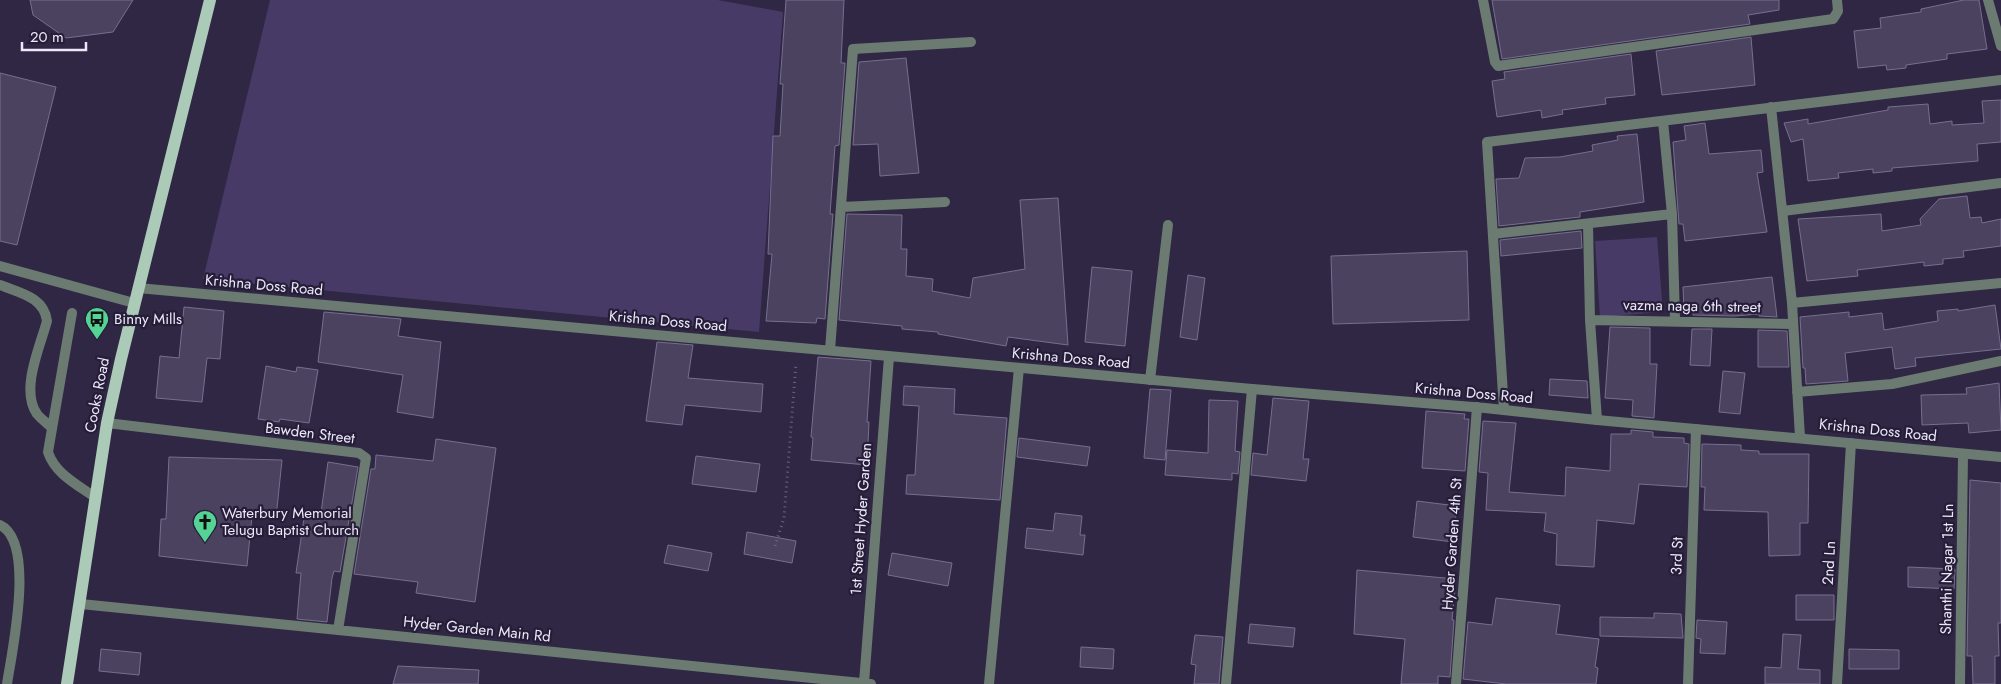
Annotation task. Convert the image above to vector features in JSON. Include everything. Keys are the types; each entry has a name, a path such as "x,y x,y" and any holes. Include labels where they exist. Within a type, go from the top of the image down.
{"main road":[{"name":"Cooks Road","path":"67,684 81,604 107,423 134,302 210,0"}],"street":[{"path":"1483,0 1495,62 1498,66 1833,19 1838,11 1837,0"},
{"path":"1988,0 2001,46"},
{"path":"830,350 853,49 971,42"},
{"path":"1504,410 1487,142 2001,80"},
{"path":"1771,107 1792,303 1800,437"},
{"path":"1663,120 1672,214 1675,320"},
{"path":"1783,211 2001,183"},
{"path":"842,207 945,202"},
{"path":"1493,234 1672,214"},
{"path":"1588,224 1590,320 1597,420"},
{"path":"1150,380 1168,225"},
{"path":"0,266 134,302"},
{"path":"1792,303 2001,283"},
{"path":"0,285 39,302 46,310 47,321 29,388 31,401 37,414 51,427"},
{"name":"Krishna Doss Road","path":"138,288 798,347 889,357 1477,407 1597,420 1800,437 2001,457"},
{"path":"72,313 48,452 64,476 96,498"},
{"name":"vazma naga 6th street","path":"1590,320 1675,320 1793,324"},
{"name":"1st Street Hyder Garden","path":"867,684 889,357"},
{"path":"1797,392 1892,384 2001,361"},
{"path":"989,684 1019,368"},
{"path":"1226,684 1252,389"},
{"name":"Hyder Garden 4th St","path":"1456,684 1477,407"},
{"name":"Bawden Street","path":"107,423 359,453 366,458 338,630"},
{"name":"3rd St","path":"1688,684 1696,429"},
{"name":"2nd Ln","path":"1837,684 1851,443"},
{"name":"Shanthi Nagar 1st Ln","path":"1960,684 1964,454"},
{"path":"0,524 8,528 15,539 18,565 19,614 7,684"},
{"name":"Hyder Garden Main Rd","path":"81,604 867,684"}],"path":[{"path":"775,546 784,518 798,347"}],"shaded area":[{"path":"270,0 718,0 783,12 759,332 203,279"},
{"path":"1657,237 1663,312 1600,317 1595,241"}],"building":[{"path":"30,0 133,0 113,32 66,38 33,15"},
{"path":"786,0 844,0 841,63 845,63 839,145 835,146 830,214 833,214 825,319 817,318 816,323 766,321 772,254 768,254 773,136 780,136 783,84 780,84"},
{"path":"1492,0 1779,0 1779,10 1748,15 1750,24 1502,59"},
{"path":"1964,0 1979,0 1987,49 1947,54 1947,59 1906,65 1906,68 1887,70 1886,65 1858,68 1854,31 1881,28 1880,18 1921,12 1921,9"},
{"path":"1751,37 1755,85 1662,95 1656,51"},
{"path":"1631,54 1635,95 1605,98 1606,104 1562,110 1563,114 1542,118 1541,110 1497,117 1492,81 1505,79 1504,72"},
{"path":"906,58 919,173 880,176 878,144 853,145 859,62"},
{"path":"0,73 56,87 17,245 0,241"},
{"path":"2001,100 2001,142 1977,144 1978,161 1892,168 1892,171 1873,173 1873,169 1838,173 1839,178 1808,181 1803,139 1791,142 1784,123 1808,119 1808,124 1888,110 1888,107 1928,104 1930,124 1952,121 1952,125 1984,123 1982,101"},
{"path":"1705,123 1709,154 1761,150 1763,172 1757,173 1767,232 1685,241 1683,224 1679,224 1673,142 1686,140 1684,126"},
{"path":"1637,134 1644,202 1580,212 1580,217 1499,226 1496,179 1519,178 1525,158 1560,157 1593,151 1592,145 1618,140 1617,136"},
{"path":"1967,196 1970,218 1981,217 1982,223 2001,219 2001,246 1963,251 1964,257 1943,259 1943,264 1924,266 1924,262 1857,270 1858,276 1807,281 1798,219 1881,214 1882,231 1921,225 1920,219 1939,199"},
{"path":"1058,198 1068,345 1008,337 1006,346 938,334 938,332 902,329 902,326 839,320 847,214 902,215 901,249 907,249 906,276 933,279 932,291 970,298 973,278 1025,269 1020,200"},
{"path":"1581,231 1582,248 1501,256 1500,240"},
{"path":"1467,251 1469,320 1333,324 1331,256"},
{"path":"1092,267 1132,271 1125,346 1085,342"},
{"path":"1188,275 1205,278 1197,340 1180,337"},
{"path":"1772,277 1777,317 1759,316 1759,314 1735,316 1693,315 1693,309 1684,309 1683,287"},
{"path":"1995,305 2001,349 1915,358 1916,366 1895,369 1892,347 1845,353 1848,381 1806,384 1805,368 1803,368 1800,317 1849,312 1849,317 1882,313 1884,330 1938,321 1937,311 1958,309 1958,311"},
{"path":"184,307 224,311 220,359 207,358 202,402 156,398 160,356 179,358"},
{"path":"324,312 401,319 398,336 441,342 433,418 397,412 403,375 318,362"},
{"path":"1610,327 1650,328 1650,364 1657,364 1654,418 1632,416 1633,400 1605,398"},
{"path":"1692,329 1712,329 1710,366 1690,365"},
{"path":"1758,330 1787,331 1789,367 1758,367"},
{"path":"657,342 693,345 688,378 763,384 761,412 685,405 682,425 646,421"},
{"path":"818,357 871,361 867,422 869,422 867,465 811,460 813,438 811,437"},
{"path":"266,366 296,372 297,367 318,370 309,423 280,419 279,422 258,419"},
{"path":"1723,371 1745,373 1740,414 1719,412"},
{"path":"1550,379 1587,381 1588,398 1549,395"},
{"path":"1999,383 2001,430 1969,433 1968,423 1922,425 1921,395 1967,394 1966,388"},
{"path":"904,386 955,389 954,414 1007,418 1000,500 906,494 907,475 915,475 919,406 903,405"},
{"path":"1150,389 1171,390 1165,460 1144,458"},
{"path":"1273,398 1309,401 1303,459 1309,459 1306,481 1251,475 1253,453 1267,455"},
{"path":"1209,400 1238,401 1235,451 1240,452 1238,474 1232,473 1232,480 1165,475 1167,450 1208,453"},
{"path":"1426,411 1465,414 1464,419 1469,419 1465,471 1422,468"},
{"path":"1483,421 1516,423 1509,492 1565,496 1566,467 1610,471 1611,434 1631,434 1631,430 1653,432 1653,437 1684,438 1684,443 1689,444 1687,487 1639,484 1634,524 1597,520 1594,567 1556,565 1557,534 1544,531 1546,513 1486,510 1488,473 1479,472"},
{"path":"1019,438 1090,447 1087,466 1017,457"},
{"path":"436,439 496,448 475,602 416,593 418,582 354,574 371,469 375,469 376,455 433,461"},
{"path":"1702,444 1741,445 1741,450 1759,451 1759,454 1809,454 1808,523 1800,523 1800,555 1769,556 1768,512 1704,510 1705,487 1701,487"},
{"path":"696,456 760,464 756,492 692,484"},
{"path":"169,457 282,460 276,518 252,516 247,566 159,556 161,519 166,519"},
{"path":"328,462 358,467 340,572 334,571 332,578 327,622 297,619 301,573 296,573 304,518 320,520"},
{"path":"1970,480 2001,483 2001,623 1998,623 1999,656 1995,656 1995,684 1973,684 1972,656 1967,656"},
{"path":"1417,501 1457,506 1453,542 1413,537"},
{"path":"1055,513 1082,516 1080,535 1085,535 1083,555 1025,548 1027,528 1053,531"},
{"path":"747,532 796,541 792,563 744,554"},
{"path":"668,545 712,553 708,571 664,563"},
{"path":"892,553 952,563 948,586 888,575"},
{"path":"1908,567 1955,569 1954,589 1908,587"},
{"path":"1357,570 1456,579 1450,677 1438,676 1438,684 1401,684 1405,639 1354,634"},
{"path":"1796,595 1834,595 1834,620 1796,620"},
{"path":"1496,598 1560,605 1556,634 1599,639 1595,667 1598,668 1596,684 1506,684 1463,679 1468,622 1492,625"},
{"path":"1654,613 1681,614 1683,638 1600,636 1600,617 1654,618"},
{"path":"1697,620 1727,622 1725,654 1700,653 1701,639 1696,638"},
{"path":"1250,624 1295,628 1293,647 1248,643"},
{"path":"1783,634 1801,635 1798,669 1820,670 1820,684 1765,684 1765,667 1781,668"},
{"path":"1195,635 1223,637 1219,684 1194,684 1196,665 1191,664"},
{"path":"1081,647 1114,649 1113,669 1080,667"},
{"path":"101,649 141,653 139,675 99,671"},
{"path":"1849,649 1899,650 1899,669 1849,669"},
{"path":"398,666 479,670 478,684 393,684"}],"place":[{"name":"Binny Mills","path":"97,340"},
{"name":"Waterbury Memorial Telugu Baptist Church","path":"205,543"}]}
